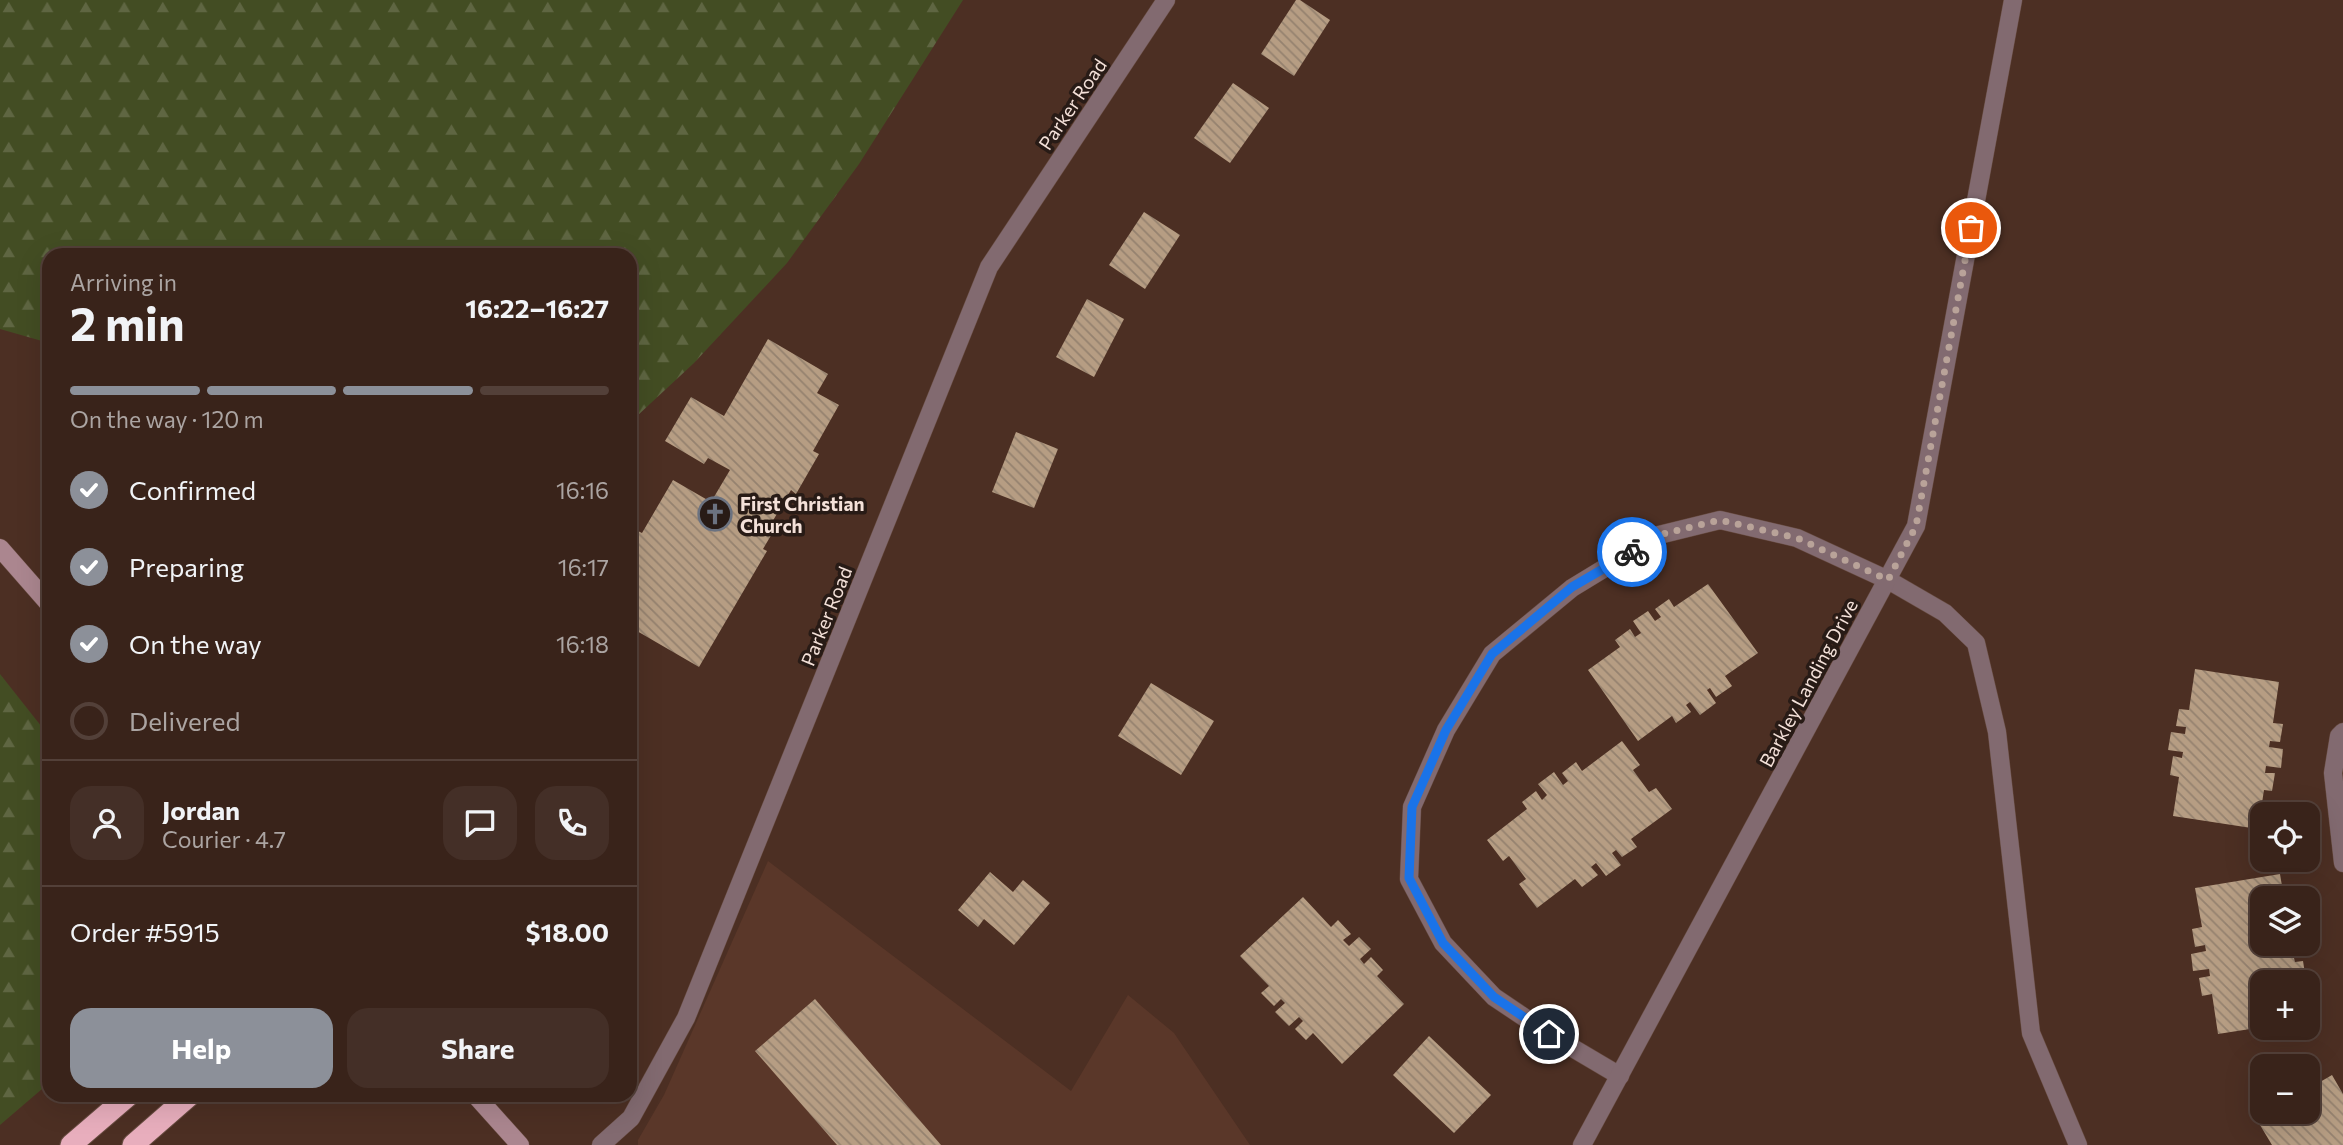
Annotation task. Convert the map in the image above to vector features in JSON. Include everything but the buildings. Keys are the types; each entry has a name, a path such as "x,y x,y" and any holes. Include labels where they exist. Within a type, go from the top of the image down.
{"highway":[{"path":"71,1145 121,1102"},
{"path":"133,1145 182,1102"}],"main road":[{"path":"0,548 42,596"},
{"path":"482,1102 520,1145"}],"street":[{"name":"Parker Road","path":"601,1145 631,1118 686,1018 989,267 1166,0"},
{"name":"Barkley Landing Drive","path":"1583,1145 1916,526 2013,0"},
{"path":"1620,1076 1549,1034 1494,997 1443,943 1409,878 1412,807 1446,730 1492,654 1572,587 1659,535 1720,520 1797,538 1888,580 1945,613 1976,643 1997,732 2031,1033 2078,1145"},
{"path":"2343,732 2339,736 2333,773 2343,863"}],"shaded area":[{"path":"768,861 1071,1091 1128,995 1174,1033 1250,1145 638,1145 638,1140 664,1095"}],"green space":[{"path":"0,0 963,0 859,164 787,263 694,363 637,416 637,248 42,248 42,341 0,329"},
{"path":"0,674 42,727 42,1089 0,1125"}],"way so far":[{"path":"1632,552 1659,535 1720,520 1797,538 1888,580 1916,526 1971,228"}],"place":[{"name":"First Christian Church","path":"715,514"}],"route":[{"path":"1549,1034 1494,997 1443,943 1409,878 1412,807 1446,730 1492,654 1572,587 1632,552"}]}
